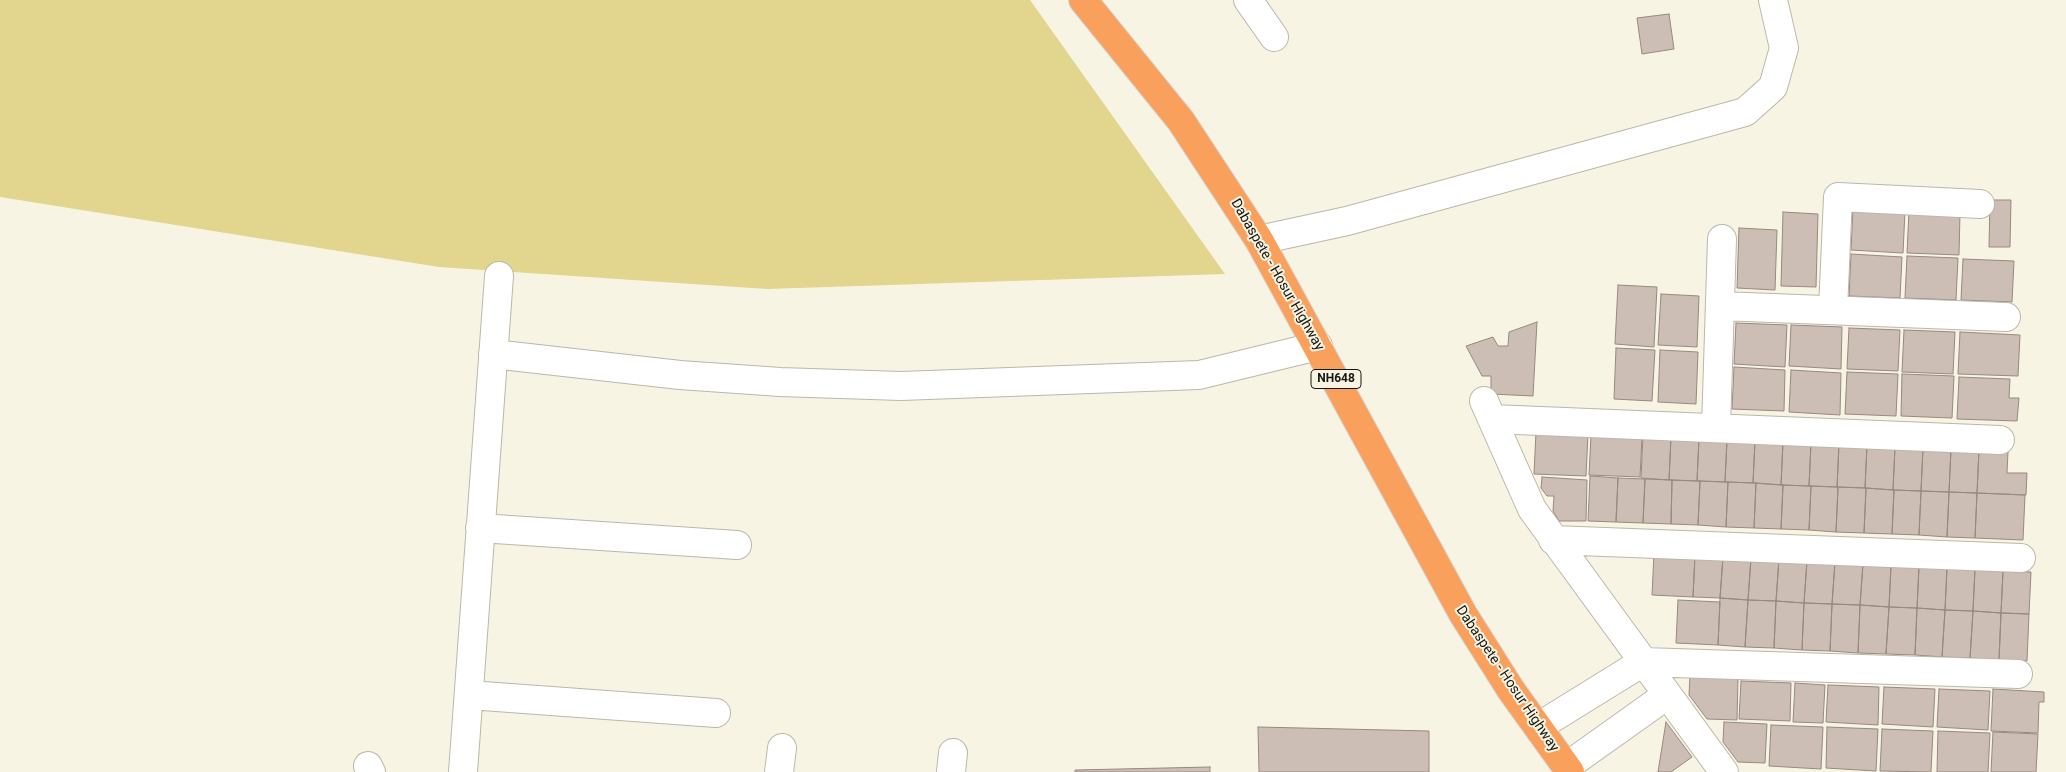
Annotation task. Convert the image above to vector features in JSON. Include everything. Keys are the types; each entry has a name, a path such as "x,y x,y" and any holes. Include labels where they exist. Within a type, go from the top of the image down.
{"highway":[{"name":"Dabaspete - Hosur Highway","path":"1083,0 1181,121 1259,240 1463,614 1568,769"}],"street":[{"path":"1248,0 1274,38"},
{"path":"1259,240 1347,221 1745,112 1773,87 1784,48 1772,0"},
{"path":"1833,310 1838,197 1980,204"},
{"path":"1716,428 1722,239"},
{"path":"463,772 499,276"},
{"path":"1720,306 2006,317"},
{"path":"493,354 680,374 780,382 900,386 1199,375 1318,346"},
{"path":"1724,772 1532,509 1488,410 1716,428 2000,440"},
{"path":"480,528 737,545"},
{"path":"1553,540 2021,558"},
{"path":"1538,727 1643,662 2018,674"},
{"path":"468,695 716,713"},
{"path":"1568,769 1668,695"}],"shaded area":[{"path":"0,0 1030,0 1225,274 767,289 439,267 0,197"}],"building":[{"path":"1669,14 1674,49 1642,54 1637,18"},
{"path":"1990,200 2011,200 2010,247 1989,247"},
{"path":"1853,208 1905,211 1903,253 1851,250"},
{"path":"1909,211 1960,213 1959,255 1907,253"},
{"path":"1783,212 1818,214 1816,287 1781,286"},
{"path":"1739,228 1777,230 1775,290 1737,288"},
{"path":"1851,254 1902,257 1900,298 1849,296"},
{"path":"1907,256 1958,258 1956,300 1905,298"},
{"path":"1963,259 2014,261 2012,302 1961,300"},
{"path":"1618,285 1657,287 1654,347 1615,344"},
{"path":"1661,294 1699,296 1697,347 1658,345"},
{"path":"1537,322 1533,396 1491,394 1491,376 1482,376 1466,346 1493,337 1498,346 1508,346 1509,332"},
{"path":"1736,323 1787,325 1785,367 1734,364"},
{"path":"1791,325 1842,327 1841,369 1789,366"},
{"path":"1849,328 1900,330 1898,371 1847,369"},
{"path":"1904,330 1955,332 1953,374 1902,372"},
{"path":"1960,332 2020,335 2018,376 1958,374"},
{"path":"1616,348 1655,350 1652,401 1614,399"},
{"path":"1660,350 1698,352 1696,404 1658,402"},
{"path":"1734,367 1785,370 1784,411 1732,409"},
{"path":"1791,370 1841,373 1840,415 1789,412"},
{"path":"1847,372 1898,374 1896,416 1845,414"},
{"path":"1902,374 1954,376 1952,418 1901,416"},
{"path":"1959,377 2010,379 2009,398 2019,398 2017,421 1957,419"},
{"path":"1536,432 1588,434 1586,476 1534,474"},
{"path":"1591,435 1642,437 1640,477 1589,475"},
{"path":"1643,436 1671,437 1669,480 1641,478"},
{"path":"1671,437 1699,438 1697,481 1669,480"},
{"path":"1699,438 1727,440 1725,482 1697,481"},
{"path":"1727,440 1755,441 1753,483 1725,482"},
{"path":"1755,441 1783,442 1781,485 1753,483"},
{"path":"1783,442 1811,443 1809,486 1781,485"},
{"path":"1811,443 1839,444 1837,487 1809,486"},
{"path":"1839,444 1867,445 1865,488 1837,487"},
{"path":"1867,445 1895,447 1893,490 1865,488"},
{"path":"1895,447 1923,448 1921,491 1893,490"},
{"path":"1923,448 1951,449 1949,492 1921,491"},
{"path":"1951,449 1979,450 1977,493 1949,492"},
{"path":"1979,450 2008,452 2007,473 2027,473 2026,495 1977,493"},
{"path":"1590,476 1618,478 1616,522 1588,521"},
{"path":"1542,477 1587,480 1586,521 1559,521 1553,511 1554,496 1547,496 1541,488"},
{"path":"1618,478 1645,479 1643,523 1616,522"},
{"path":"1645,479 1672,480 1671,524 1643,523"},
{"path":"1672,480 1700,481 1698,525 1671,524"},
{"path":"1700,481 1728,482 1726,527 1698,525"},
{"path":"1728,482 1756,483 1754,528 1726,527"},
{"path":"1756,483 1783,485 1781,529 1754,528"},
{"path":"1783,485 1811,486 1809,530 1781,529"},
{"path":"1811,486 1838,487 1836,532 1809,530"},
{"path":"1838,487 1866,488 1864,533 1836,532"},
{"path":"1866,488 1894,490 1892,534 1864,533"},
{"path":"1894,490 1921,491 1919,535 1892,534"},
{"path":"1921,491 1949,492 1947,537 1919,535"},
{"path":"1949,492 1977,493 1975,538 1947,537"},
{"path":"1977,493 2025,495 2023,540 1975,538"},
{"path":"1654,553 1695,555 1693,597 1652,595"},
{"path":"1695,555 1723,557 1720,598 1693,597"},
{"path":"1723,557 1751,558 1748,600 1720,598"},
{"path":"1751,558 1779,559 1776,601 1748,600"},
{"path":"1779,559 1807,561 1804,603 1776,601"},
{"path":"1807,561 1835,562 1832,604 1804,603"},
{"path":"1835,562 1863,564 1860,605 1832,604"},
{"path":"1863,564 1891,565 1889,607 1860,605"},
{"path":"1891,565 1919,567 1917,608 1889,607"},
{"path":"1919,567 1947,568 1945,610 1917,608"},
{"path":"1947,568 1975,569 1973,611 1945,610"},
{"path":"1975,569 2003,571 2001,613 1973,611"},
{"path":"2003,571 2031,572 2029,614 2001,613"},
{"path":"1720,598 1748,600 1745,647 1718,645"},
{"path":"1678,600 1720,602 1718,645 1676,643"},
{"path":"1748,600 1776,601 1774,648 1745,647"},
{"path":"1776,601 1804,603 1802,650 1774,648"},
{"path":"1804,603 1832,604 1830,651 1802,650"},
{"path":"1832,604 1860,605 1858,653 1830,651"},
{"path":"1860,605 1889,607 1886,654 1858,653"},
{"path":"1889,607 1917,608 1915,655 1886,654"},
{"path":"1917,608 1945,610 1942,657 1915,655"},
{"path":"1945,610 1973,611 1970,658 1942,657"},
{"path":"1973,611 2001,613 1999,660 1970,658"},
{"path":"2001,613 2029,614 2027,661 1999,660"},
{"path":"1690,676 1738,678 1737,720 1707,719 1689,695"},
{"path":"1741,681 1791,683 1790,721 1739,719"},
{"path":"1795,683 1825,685 1823,723 1793,722"},
{"path":"1828,685 1879,687 1878,725 1826,722"},
{"path":"1884,687 1935,689 1933,727 1882,724"},
{"path":"1939,689 1990,691 1988,730 1937,727"},
{"path":"1993,689 2044,692 2044,702 2039,702 2038,733 1991,731"},
{"path":"1666,722 1692,757 1671,772 1658,772"},
{"path":"1724,722 1767,724 1765,763 1738,762 1723,742"},
{"path":"1771,725 1823,727 1821,769 1769,766"},
{"path":"1258,727 1429,731 1429,772 1259,772"},
{"path":"1827,727 1878,729 1876,771 1826,768"},
{"path":"1882,729 1933,731 1931,772 1880,771"},
{"path":"1938,731 1990,733 1988,772 1937,772"},
{"path":"1993,732 2038,734 2036,772 1991,772"},
{"path":"1210,767 1210,772 1075,772 1075,770"}]}
